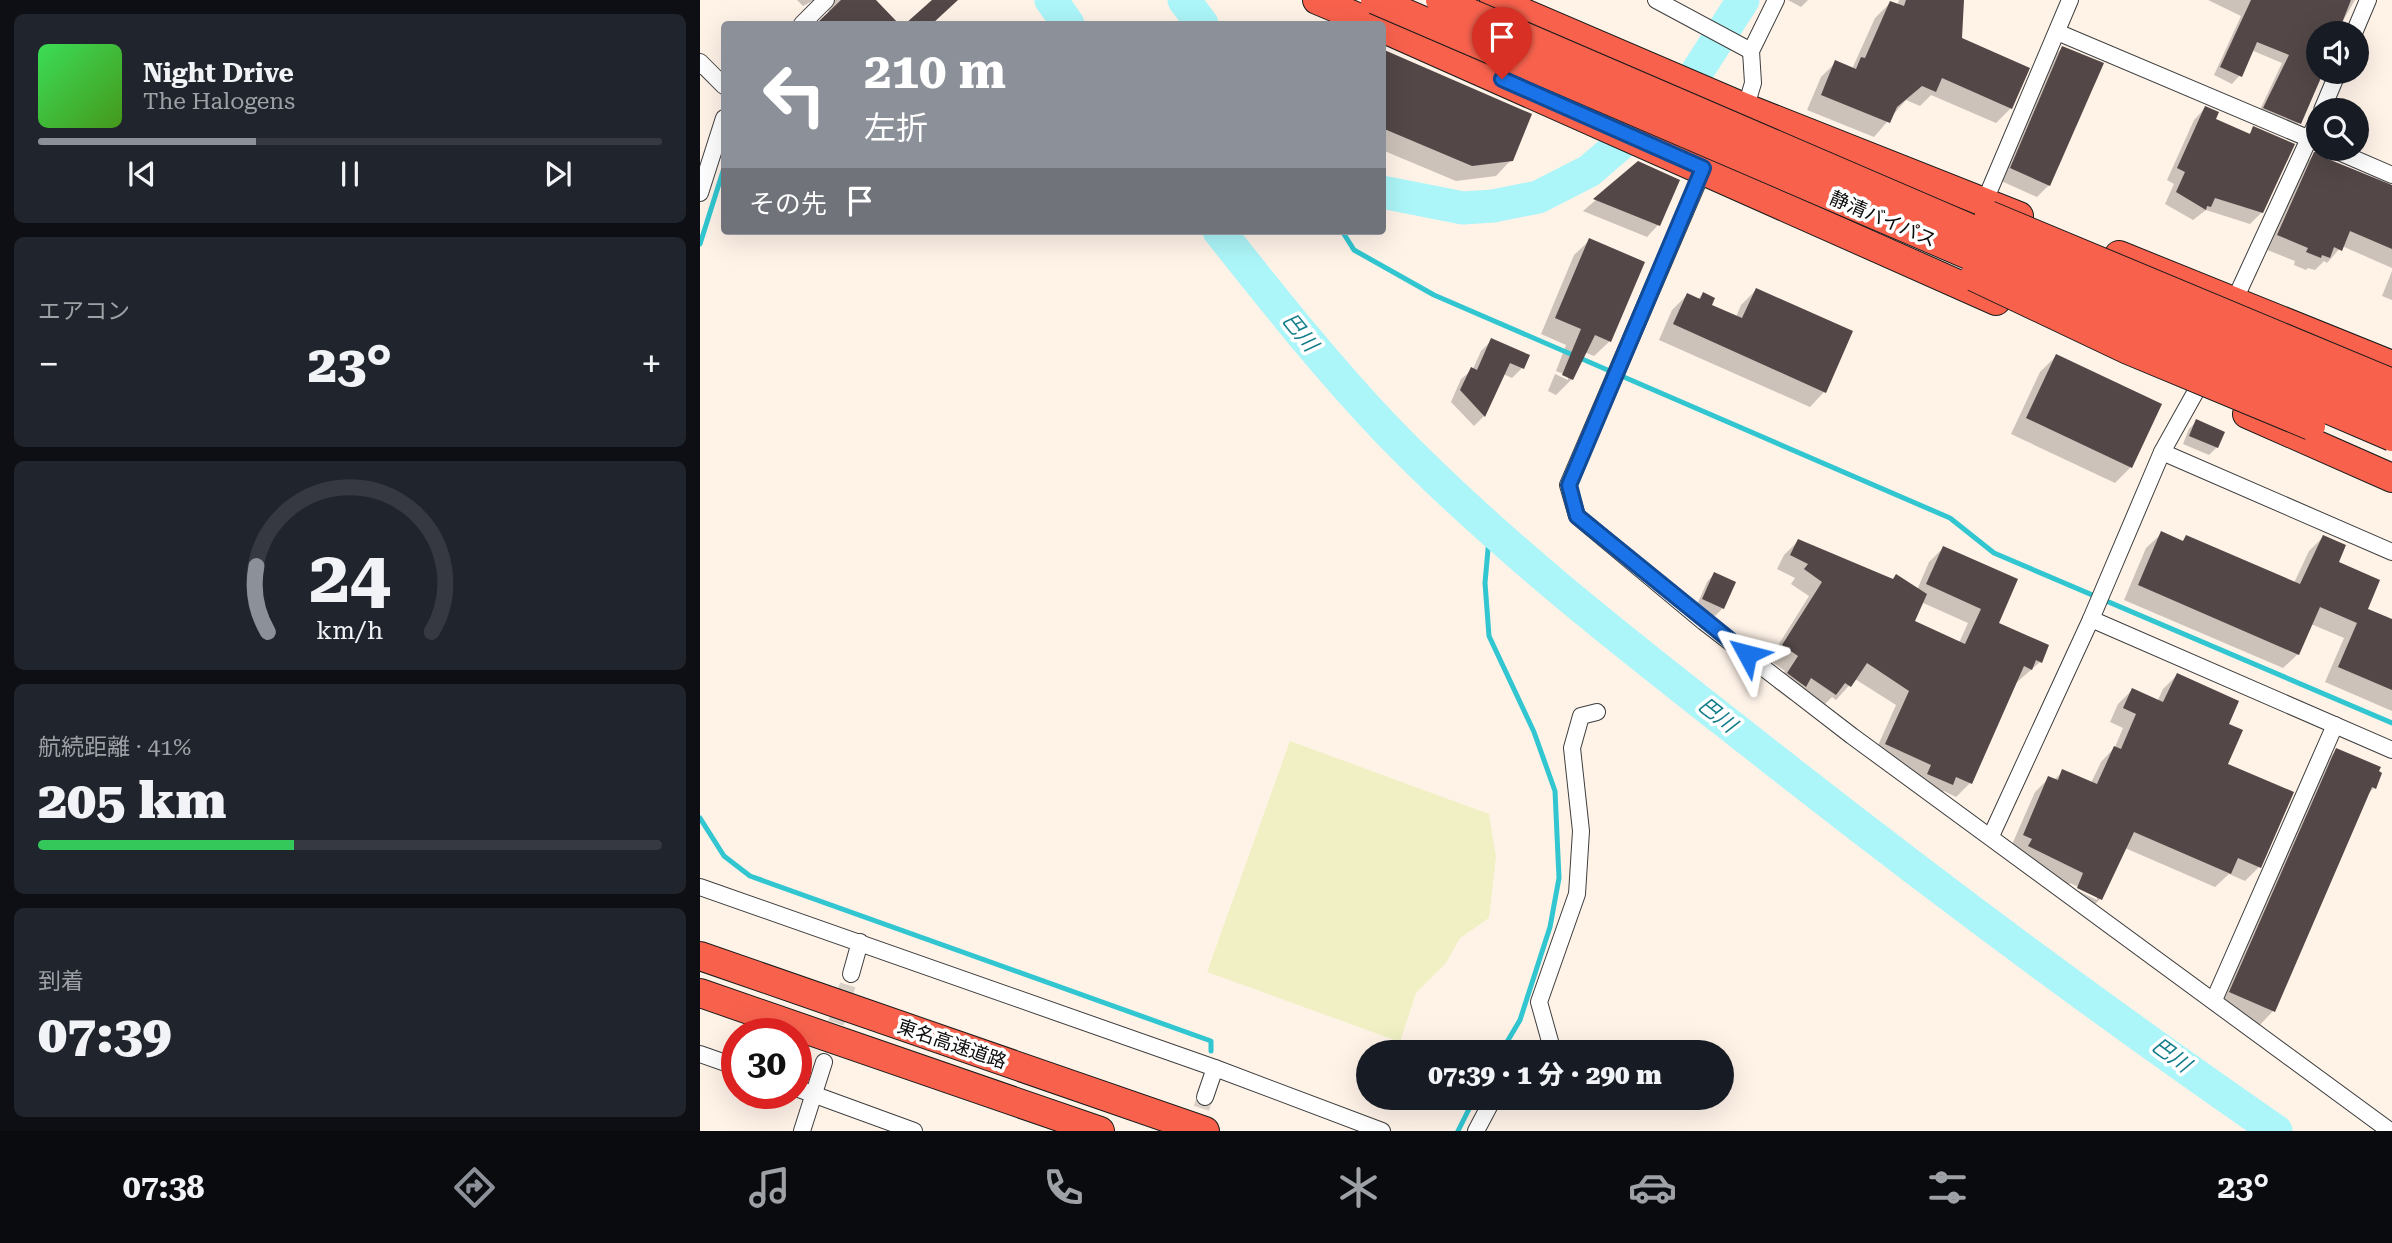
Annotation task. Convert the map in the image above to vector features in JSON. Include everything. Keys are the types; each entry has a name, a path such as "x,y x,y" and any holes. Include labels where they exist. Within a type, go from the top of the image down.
{"highway":[{"path":"1317,0 1367,21"},
{"name":"静清バイパス","path":"1375,0 2392,437"},
{"name":"静清バイパス","path":"1440,0 1734,115 2392,410"},
{"path":"1494,0 1734,115 1848,156 2392,383"},
{"path":"1386,30 1710,171 2392,478"},
{"path":"1734,115 1984,203 2235,300 2392,365"},
{"path":"1738,156 1856,222 2091,332 2392,461"},
{"name":"東名高速道路","path":"700,956 1205,1131"},
{"name":"東名高速道路","path":"700,993 1100,1131"}],"street":[{"path":"805,21 826,0"},
{"path":"1656,0 1745,49"},
{"path":"1776,0 1745,49 1753,83 1734,115 1569,485 1577,516 1704,622 1831,720 2391,1131"},
{"path":"1984,203 2070,0"},
{"path":"2359,21 2368,0"},
{"path":"2057,32 2306,138"},
{"path":"700,62 721,83"},
{"path":"700,193 721,127"},
{"path":"1991,836 2091,619 2162,452 2198,392 2235,300 2306,157"},
{"path":"2360,161 2392,175"},
{"path":"2162,452 2392,552"},
{"path":"2091,619 2392,750"},
{"path":"1550,1040 1539,1002 1577,894 1581,831 1572,748 1581,716 1597,712"},
{"path":"2214,1000 2335,725"},
{"path":"700,887 1215,1068 1381,1131"},
{"path":"851,974 860,942"},
{"path":"700,1054 721,1061"},
{"path":"802,1131 824,1062"},
{"path":"1205,1097 1215,1068"},
{"path":"814,1095 914,1131"},
{"path":"1476,1131 1487,1110"}],"green space":[{"path":"1290,741 1489,814 1496,857 1489,918 1460,938 1446,963 1416,993 1401,1040 1207,972"}],"building":[{"path":"841,0 876,0 896,21 819,21"},
{"path":"932,0 958,0 935,21 908,21"},
{"path":"1906,0 1964,0 1962,38 2030,68 2012,109 1942,78 1936,92 1922,86 1897,107 1890,123 1821,95 1835,60 1856,69 1861,57 1865,58 1890,1 1904,6"},
{"path":"2251,0 2351,0 2343,21 2306,21 2306,84 2318,84 2312,98 2306,98 2306,112 2301,124 2263,108 2289,55 2257,42 2242,77 2220,67"},
{"path":"2062,46 2104,63 2050,186 2010,168"},
{"path":"1386,51 1532,114 1513,161 1472,166 1386,130"},
{"path":"2205,106 2219,112 2216,119 2250,134 2253,126 2295,144 2263,213 2215,198 2211,207 2207,206 2206,210 2176,192 2185,172 2177,168"},
{"path":"1638,161 1680,180 1660,226 1593,199"},
{"path":"2310,161 2333,161 2392,185 2392,249 2350,231 2342,251 2334,247 2330,258 2322,255 2321,258 2306,252 2308,248 2277,235"},
{"path":"1589,238 1645,262 1611,342 1595,335 1573,380 1562,375 1581,329 1555,318"},
{"path":"1756,288 1853,331 1826,393 1673,324 1687,293 1700,299 1703,292 1715,298 1712,305 1742,318"},
{"path":"1491,338 1530,355 1524,369 1510,363 1485,417 1460,390 1471,367 1477,370"},
{"path":"2056,354 2162,404 2132,468 2026,418"},
{"path":"2196,419 2225,432 2218,448 2189,436"},
{"path":"2161,531 2183,541 2186,535 2300,584 2323,535 2346,545 2339,562 2380,580 2368,609 2392,619 2392,690 2338,667 2357,623 2320,607 2299,655 2138,585"},
{"path":"1798,539 1893,579 1896,574 1927,594 1915,621 1965,644 1981,609 1926,584 1943,546 2018,579 1999,623 2049,645 2042,663 2036,660 2032,670 2024,666 1972,784 1956,777 1953,785 1927,774 1931,765 1885,744 1909,691 1867,663 1851,687 1845,683 1836,695 1811,678 1806,687 1787,673 1798,656 1782,645 1822,582 1804,569 1808,564 1790,555"},
{"path":"1714,572 1736,582 1724,609 1702,599"},
{"path":"2177,673 2239,701 2229,724 2243,730 2228,764 2294,792 2261,868 2238,858 2231,874 2134,832 2102,900 2077,888 2083,873 2028,846 2032,839 2023,835 2048,776 2058,780 2062,769 2097,784 2114,746 2121,749 2136,714 2123,708 2132,688 2163,702"},
{"path":"2336,748 2381,767 2379,771 2382,773 2376,789 2372,787 2275,1012 2229,992"}],"waterway":[{"name":"巴川","path":"1051,0 1066,21"},
{"path":"1184,0 1200,21"},
{"path":"1386,193 1463,208 1493,206 1538,197 1589,171 1688,86 1743,0"},
{"path":"700,244 721,178"},
{"name":"巴川","path":"1222,235 1321,357 1386,429 1469,509 1556,586 1691,695 1936,884 2071,985 2276,1131"},
{"path":"1345,235 1354,250 1434,295 1950,518 1994,553 2392,723"},
{"path":"1490,527 1485,583 1489,636 1534,732 1555,791 1559,878 1550,927 1520,1020 1508,1040"},
{"path":"700,818 724,856 750,876 1211,1041 1211,1051"},
{"path":"1458,1131 1468,1110"}],"tunnel":[{"path":"829,1046 851,974"},
{"path":"1194,1131 1205,1097"}],"route":[{"path":"1502,79 1703,168 1569,485 1577,516 1704,622 1747,654"}]}
